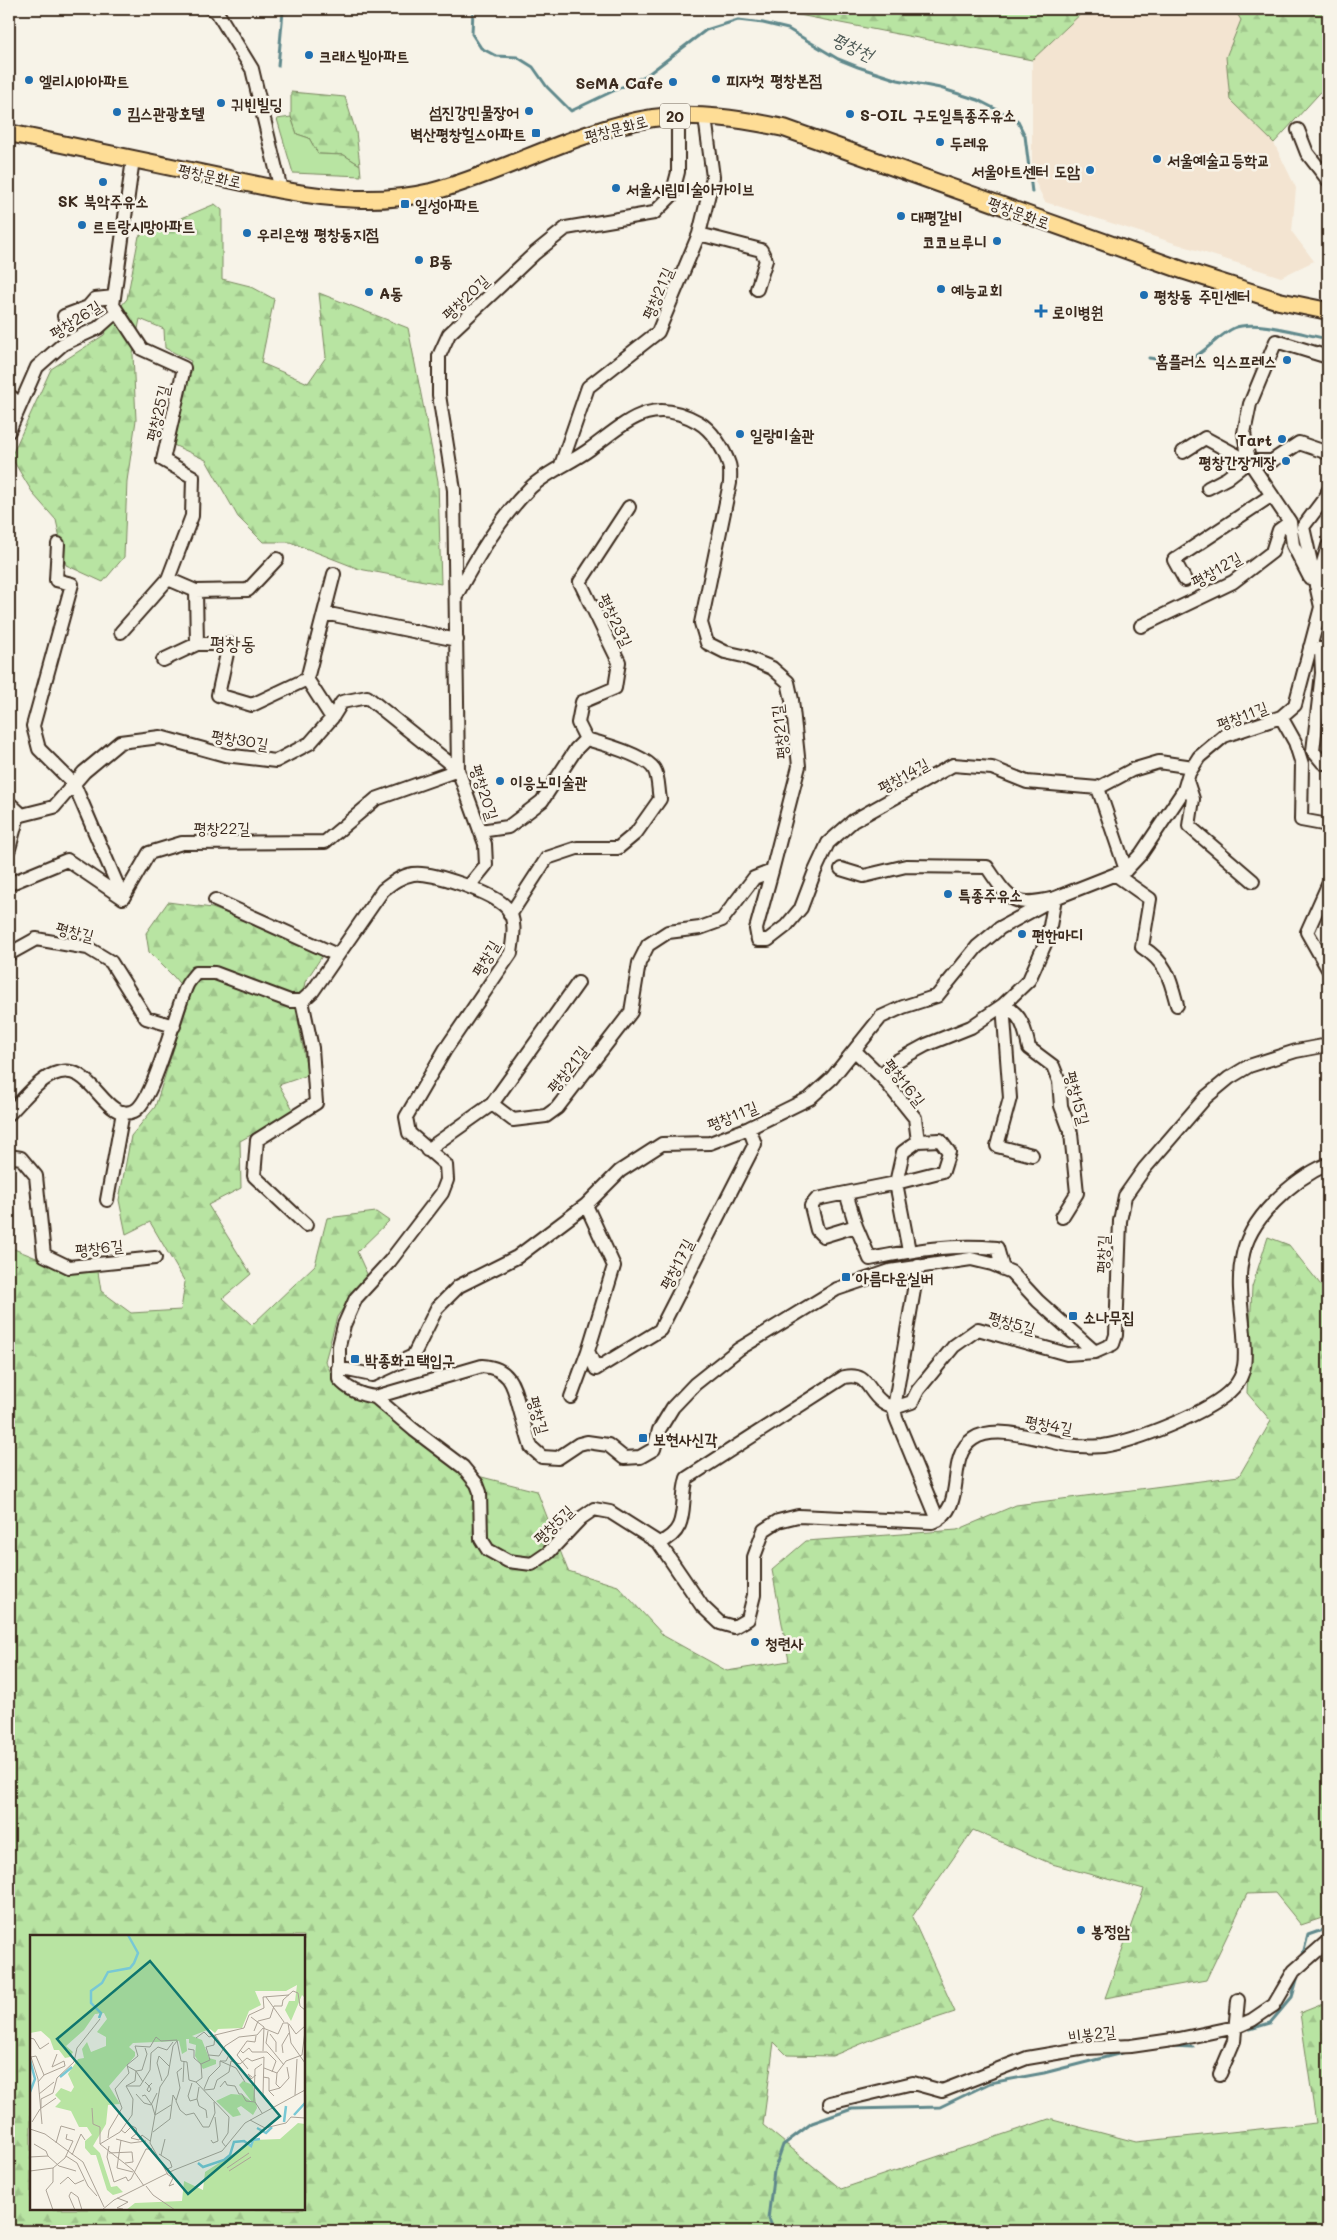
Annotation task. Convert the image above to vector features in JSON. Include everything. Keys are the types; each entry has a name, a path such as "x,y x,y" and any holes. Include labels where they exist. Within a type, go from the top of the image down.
{"main road":[{"name":"평창문화로","path":"9,133 281,190 345,199 421,194 465,181 610,127 653,118 678,116 740,119 784,128 1186,271 1279,301 1328,311"}],"street":[{"path":"212,9 217,12 252,69 281,190"},
{"name":"평창20길","path":"469,886 486,865 485,844 458,770 457,594 454,490 439,395 439,356 450,334 535,253 566,228 654,213 672,195 678,172 678,116"},
{"name":"평창21길","path":"561,465 588,386 658,332 700,234 713,177 705,117"},
{"path":"1298,130 1307,153 1328,180"},
{"name":"평창25길","path":"121,632 168,579 192,516 193,477 163,460 184,368 142,349 113,305 133,159"},
{"path":"700,234 761,250 766,260 757,289"},
{"path":"64,316 88,307 95,299 114,297"},
{"name":"평창26길","path":"9,431 37,367 63,344 98,328 116,312"},
{"path":"1316,586 1305,571 1293,545 1290,522 1249,457 1244,433 1250,404 1276,341 1328,357"},
{"path":"9,395 20,405"},
{"name":"평창21길","path":"457,594 476,558 531,487 561,465 588,450 627,421 648,413 667,411 684,414 705,426 722,448 730,466 730,483 703,615 702,623 707,643 725,652 743,656 772,668 788,682 792,700 799,766 772,871 754,878 722,920 700,928 668,932 648,945 639,963 631,1012 557,1108 546,1116 513,1120 492,1104"},
{"path":"1183,452 1205,438 1244,459 1249,457 1272,461 1299,443 1328,453"},
{"path":"1208,488 1227,478 1249,457"},
{"name":"평창11길","path":"1328,491 1328,495 1303,527 1321,607 1317,621 1316,648 1322,673 1313,751 1323,762 1328,762"},
{"name":"평창12길","path":"1185,580 1174,560 1272,495"},
{"name":"평창23길","path":"586,739 578,723 582,702 615,688 619,662 580,582 629,507"},
{"name":"평창12길","path":"1141,626 1233,582 1272,552 1279,530 1290,522"},
{"path":"58,544 56,580 72,584 32,726 39,749 74,784 122,898"},
{"name":"평창11길","path":"1316,586 1328,546"},
{"path":"168,579 196,591 248,590 278,559"},
{"path":"332,718 307,679 334,574"},
{"path":"196,591 197,644"},
{"path":"324,613 457,640"},
{"path":"163,660 197,644 229,644 218,694 252,705 307,679"},
{"path":"1316,648 1328,661"},
{"name":"평창11길","path":"338,1368 372,1375 413,1356 437,1308 459,1286 517,1258 586,1205 620,1171 662,1144 710,1143 748,1128 810,1098 832,1078 881,1018 903,1007 937,996 977,947 1000,928 1055,898 1121,872 1152,837 1184,790 1192,767 1199,757 1224,736 1281,717 1295,704 1316,648"},
{"name":"평창30길","path":"19,812 22,815 54,807 84,772 120,742 160,737 225,755 276,761 310,744 332,718 342,702 367,697 458,770"},
{"path":"1281,717 1296,742 1302,764 1301,820 1328,825"},
{"path":"480,831 508,827 542,801 576,749 586,739 617,746 653,767 657,778 660,799 636,833 618,848 577,848 547,858 510,916"},
{"path":"1177,1005 1170,976 1155,956 1142,947 1150,899 1121,872 1098,788 1132,770 1159,762 1192,767"},
{"name":"평창14길","path":"772,871 756,929 758,940 768,940 786,926 801,908 828,843 853,821 953,765 992,768 1027,782 1098,788"},
{"name":"평창22길","path":"122,898 149,853 182,843 325,842 376,799 458,770"},
{"path":"1187,781 1193,799 1189,826 1253,881"},
{"path":"9,803 19,812 9,849"},
{"path":"9,884 67,860 122,898"},
{"name":"평창11길","path":"841,869 864,876 906,866 987,867 1006,895 1029,904 1055,898"},
{"path":"9,1114 48,1077 57,1073 72,1072 86,1079 102,1099 114,1109 123,1112 134,1111 142,1104 162,1061 187,984 196,973 215,973 290,1001 302,1001 313,991 382,890 396,880 414,874 441,878 469,886 495,899 507,909 510,916"},
{"path":"1328,885 1307,932 1328,969"},
{"path":"882,1077 891,1064 926,1045 971,1027 1003,1005 1029,980 1048,937 1055,898"},
{"path":"215,900 337,955"},
{"name":"평창길","path":"338,1368 339,1346 344,1325 356,1298 390,1261 442,1193 447,1180 446,1165 409,1133 406,1117 445,1050 511,953 514,936 510,916"},
{"name":"평창길","path":"9,954 36,939 88,948 111,962 146,1018 174,1026"},
{"path":"427,1150 492,1104 578,983"},
{"path":"302,1001 312,1048 316,1103 257,1140 254,1176 306,1225"},
{"path":"1003,1005 1010,1098 997,1146 1032,1155"},
{"name":"평창15길","path":"1003,1005 1013,1010 1024,1024 1029,1048 1052,1066 1059,1081 1060,1106 1072,1133 1077,1193 1062,1217"},
{"name":"평창길","path":"375,1397 476,1367 491,1366 499,1370 511,1381 531,1448 542,1457 558,1458 578,1444 587,1442 608,1445 624,1458 640,1457 654,1449 660,1430 673,1407 695,1384 739,1349 837,1289 890,1271 971,1259 1011,1272 1069,1330 1094,1352 1113,1344 1116,1335 1120,1221 1125,1196 1144,1169 1206,1097 1229,1078 1249,1066 1328,1045"},
{"name":"평창16길","path":"855,1050 882,1077 915,1118 918,1141"},
{"path":"107,1200 123,1112"},
{"name":"평창17길","path":"588,1351 596,1369 660,1330 755,1144 748,1128"},
{"path":"856,1226 823,1236 817,1230 812,1206 817,1199 896,1183 943,1171 949,1152 940,1140 918,1141 903,1152 896,1183 909,1251"},
{"name":"평창6길","path":"9,1156 21,1158 36,1176 44,1255 69,1267 155,1258"},
{"name":"평창4길","path":"938,1520 950,1508 955,1491 959,1453 972,1439 986,1433 1006,1432 1075,1446 1102,1446 1135,1439 1211,1406 1234,1388 1246,1360 1240,1274 1246,1245 1260,1218 1284,1193 1310,1172 1328,1164"},
{"path":"846,1193 856,1226 870,1259 909,1251 965,1245 997,1248 1002,1269"},
{"path":"571,1397 588,1351 614,1266 586,1205"},
{"path":"918,1266 894,1408 896,1418 938,1520"},
{"name":"평창5길","path":"894,1408 912,1402 918,1390 954,1346 978,1329 1067,1354 1094,1352"},
{"path":"338,1368 339,1379 351,1390 365,1396 375,1397"},
{"path":"659,1543 674,1535 682,1519 687,1478 844,1376 853,1375 864,1381 882,1402 894,1408"},
{"name":"평창5길","path":"375,1397 414,1430 463,1467 478,1484 480,1492 481,1539 488,1550 508,1561 532,1564 548,1553 581,1518 594,1509 610,1512 659,1543 702,1606 720,1623 734,1627 748,1619 754,1595 754,1557 764,1530 778,1521 798,1516 932,1522 938,1520"},
{"name":"비봉2길","path":"830,2103 913,2083 942,2091 1027,2058 1086,2048 1131,2046 1179,2039 1236,2026 1252,2020 1274,2005 1294,1971 1328,1941"},
{"path":"1220,2074 1234,2040 1238,2000"}],"shaded area":[{"name":"서울예술고등학교","path":"1086,9 1234,9 1241,20 1226,57 1230,100 1274,143 1296,188 1292,232 1314,261 1281,277 1045,202 1032,175 1032,60"}],"green space":[{"path":"768,9 1086,9 1032,60"},
{"path":"1234,9 1328,9 1328,84 1274,143 1230,100 1226,57 1241,20"},
{"path":"291,92 345,97 356,132 360,165 344,155 318,154 309,138 297,134 291,117"},
{"path":"291,117 297,134 309,138 318,154 344,155 360,165 361,176 293,173 277,119"},
{"path":"215,204 222,210 222,279 250,286 274,299 261,363 308,383 326,357 319,293 408,328 438,481 441,584 359,569 290,542 263,542 238,517 206,460 167,442 191,361 165,348 164,329 140,319 133,354 136,420 127,481 124,557 103,582 66,565 56,520 34,495 11,457 51,369 104,335 116,312 127,299 139,236"},
{"path":"168,902 212,908 326,950 305,982 298,1020 308,1075 279,1085 294,1111 240,1141 241,1188 208,1205 251,1274 223,1298 252,1325 315,1265 327,1218 376,1212 389,1221 357,1252 367,1274 337,1317 325,1361 333,1377 372,1397 431,1447 454,1470 537,1491 568,1571 618,1586 664,1636 727,1671 789,1661 772,1570 806,1541 957,1530 1016,1505 1239,1476 1271,1421 1247,1393 1252,1287 1268,1237 1289,1245 1328,1294 1328,1916 1301,1925 1275,1893 1247,1894 1206,1980 1105,1998 1144,1889 1052,1864 973,1830 912,1917 955,2012 878,2037 832,2056 787,2055 774,2042 763,2125 841,2189 1049,2119 1136,2142 1316,2123 1300,2013 1328,2002 1328,2231 9,2231 9,1247 74,1273 98,1272 101,1291 131,1313 181,1310 185,1282 150,1222 126,1234 119,1200 131,1136 155,1107 190,997 174,977 149,952 146,933"}],"waterway":[{"name":"평창천","path":"278,66 283,11 281,9"},
{"name":"평창천","path":"473,9 472,34 481,48 496,56 517,57 533,67 547,87 571,111 647,75 706,30 738,20 788,29 838,59 858,67 898,80 940,88 978,100 1017,120 1025,136 1032,192"},
{"path":"1149,358 1172,362 1184,361 1199,354 1227,332 1243,326 1267,326 1328,339"},
{"path":"1302,1958 1308,1935 1328,1928"},
{"path":"1250,2029 1270,2023 1292,1997 1298,1976"},
{"path":"1170,2046 1193,2047"},
{"path":"773,2231 768,2219 774,2171 783,2145 812,2123 852,2109 940,2107 990,2083 1044,2073 1126,2052"}],"place":[{"name":"크래스빌아파트","path":"309,55"},
{"name":"피자헛 평창본점","path":"716,79"},
{"name":"엘리시아아파트","path":"29,80"},
{"name":"SeMA Cafe","path":"673,82"},
{"name":"귀빈빌딩","path":"221,103"},
{"name":"섬진강민물장어","path":"529,111"},
{"name":"킴스관광호텔","path":"117,112"},
{"name":"S-OIL 구도일특종주유소","path":"850,114"},
{"name":"벽산평창힐스아파트","path":"536,133"},
{"name":"두레유","path":"940,142"},
{"name":"서울예술고등학교","path":"1157,159"},
{"name":"서울아트센터 도암","path":"1090,170"},
{"name":"SK 북악주유소","path":"103,182"},
{"name":"서울시립미술아카이브","path":"616,188"},
{"name":"일성아파트","path":"405,204"},
{"name":"대평갈비","path":"901,216"},
{"name":"르트랑시망아파트","path":"82,225"},
{"name":"우리은행 평창동지점","path":"247,233"},
{"name":"코코브루니","path":"997,241"},
{"name":"B동","path":"419,260"},
{"name":"예능교회","path":"941,289"},
{"name":"A동","path":"369,292"},
{"name":"평창동 주민센터","path":"1144,295"},
{"name":"로이병원","path":"1041,311"},
{"name":"홈플러스 익스프레스","path":"1287,360"},
{"name":"일랑미술관","path":"740,434"},
{"name":"Tart","path":"1282,439"},
{"name":"평창간장게장","path":"1286,461"},
{"name":"이응노미술관","path":"500,781"},
{"name":"특종주유소","path":"948,894"},
{"name":"편한마디","path":"1022,934"},
{"name":"아름다운실버","path":"846,1277"},
{"name":"소나무집","path":"1073,1316"},
{"name":"박종화고택입구","path":"355,1359"},
{"name":"보현사신각","path":"643,1438"},
{"name":"청련사","path":"755,1642"},
{"name":"봉정암","path":"1081,1930"}],"district":[{"name":"평창동","path":"233,642"}]}
